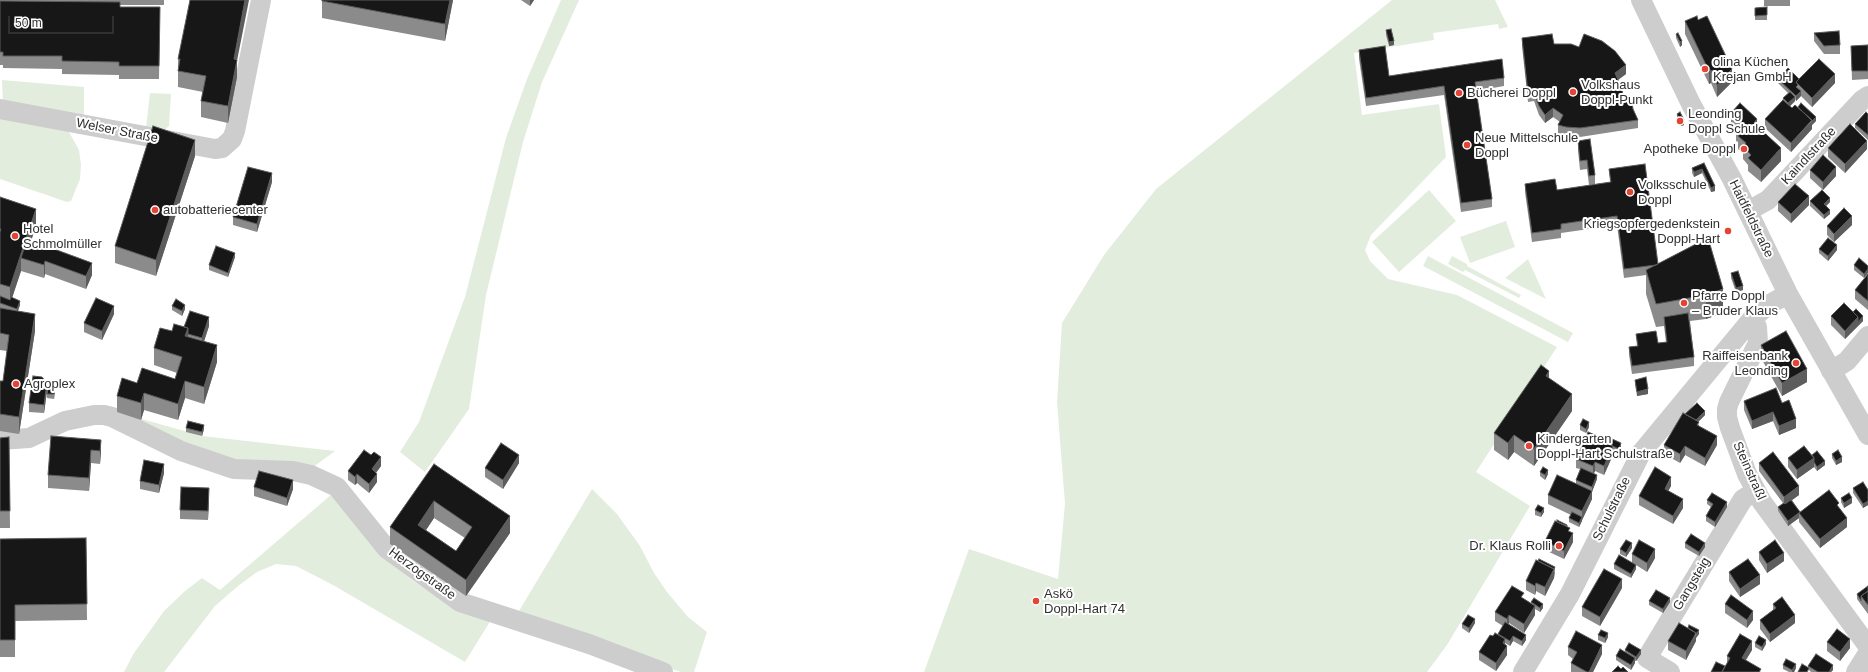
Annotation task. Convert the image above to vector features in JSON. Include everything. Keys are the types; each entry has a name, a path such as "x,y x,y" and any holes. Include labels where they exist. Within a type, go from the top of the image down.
{"street":[{"name":"Welser Straße","path":"0,109 215,149 222,148 232,139 235,131 260,0"},
{"name":"Haidfeldstraße","path":"1641,0 1691,104 1748,211 1788,294 1868,434"},
{"name":"Kaindlstraße","path":"1748,211 1768,200 1862,100 1868,96"},
{"name":"Schulstraße","path":"1523,672 1570,594 1641,453 1751,320 1768,305 1788,294"},
{"name":"Steinstraßl","path":"1751,320 1757,327 1758,343 1727,409 1730,428 1756,491 1775,521 1868,646"},
{"path":"1831,371 1847,361 1868,336"},
{"name":"Herzogstraße","path":"0,440 29,438 65,421 94,415 104,415 181,451 234,469 293,471 311,475 337,487 387,549 460,602 590,644 663,672"},
{"name":"Gangsteig","path":"1670,672 1647,658 1743,498 1756,491"},
{"path":"1856,672 1868,653"}],"green space":[{"path":"561,0 579,0 542,82 523,142 486,295 469,409 425,472 400,452 419,422 465,297 506,138 527,79"},
{"path":"1392,0 1495,0 1508,27 1499,29 1498,24 1433,33 1434,40 1354,53 1362,115 1439,104 1446,157 1371,235 1365,250 1370,261 1388,279 1457,295 1557,347 1476,472 1530,506 1447,645 1427,672 924,672 969,549 1058,579 1065,504 1057,402 1062,323 1104,255 1156,189"},
{"path":"2,80 84,87 84,117 3,103"},
{"path":"150,93 171,94 169,126 163,131 146,128"},
{"path":"0,116 66,129 69,132 79,150 81,165 80,179 71,201 67,202 0,179"},
{"path":"1429,190 1456,221 1399,272 1372,242"},
{"path":"1506,221 1515,247 1470,263 1460,237"},
{"path":"1428,256 1573,333 1568,342 1423,266"},
{"path":"1452,256 1467,264 1467,266 1521,295 1519,298 1465,270 1463,272 1448,264"},
{"path":"1528,259 1546,299 1505,278"},
{"path":"117,412 202,436 335,451 312,468 222,461"},
{"path":"592,489 617,514 640,546 654,573 667,592 688,617 707,632 694,672 681,672 516,616"},
{"path":"332,494 385,558 412,580 442,600 491,620 465,662 333,585 296,566 276,564 257,572 215,606 164,672 124,672 134,653 164,611 185,591 202,578 220,590"}],"building":[{"path":"190,0 245,0 234,59 237,60 228,106 201,101 206,76 178,71 180,59 178,59"},
{"path":"322,0 450,0 445,24"},
{"path":"0,1 120,2 120,7 160,7 159,66 119,66 119,62 62,61 62,56 3,56 3,52 0,52"},
{"path":"1767,7 1767,15 1755,16 1755,8"},
{"path":"1697,16 1698,20 1707,16 1732,69 1717,85 1711,70 1709,71 1685,21"},
{"path":"1391,29 1394,41 1389,42 1386,30"},
{"path":"1839,31 1840,45 1824,46 1814,33"},
{"path":"1678,33 1682,41 1680,42 1676,34"},
{"name":"Volkshaus Doppl-Punkt","path":"1552,34 1554,44 1571,44 1579,47 1584,34 1602,41 1615,51 1626,65 1615,73 1622,89 1623,97 1631,96 1633,109 1638,120 1580,128 1558,125 1563,115 1553,108 1545,115 1539,106 1534,93 1528,93 1522,38"},
{"path":"1868,45 1868,71 1852,71 1851,46"},
{"path":"1385,46 1389,76 1502,59 1504,78 1475,82 1492,199 1461,203 1444,86 1366,98 1359,50"},
{"path":"1819,59 1835,74 1812,98 1796,82"},
{"path":"1788,68 1799,79 1796,82 1798,85 1796,87 1801,91 1796,96 1778,79"},
{"path":"1790,92 1795,97 1788,103 1783,98"},
{"path":"1783,100 1792,108 1795,105 1812,120 1791,143 1765,119"},
{"path":"1740,103 1757,119 1754,123 1781,148 1761,170 1748,158 1751,155 1743,146 1746,143 1738,136 1741,132 1736,128 1741,123 1731,113"},
{"path":"1801,103 1816,117 1812,121 1798,107"},
{"path":"1680,112 1684,120 1681,122 1677,114"},
{"path":"1866,112 1868,114 1868,135 1855,124"},
{"path":"1850,124 1867,141 1845,164 1828,148"},
{"name":"autobatteriecenter","path":"153,126 195,140 156,260 115,246"},
{"path":"1590,139 1595,175 1589,176 1587,160 1580,161 1578,141"},
{"path":"1823,155 1836,167 1823,182 1810,170"},
{"path":"1704,163 1715,186 1711,188 1702,169 1694,172 1692,168"},
{"path":"1645,164 1658,264 1624,269 1617,216 1561,224 1561,229 1532,233 1525,184 1555,179 1557,190 1611,182 1609,169"},
{"path":"248,167 272,173 257,224 233,217"},
{"path":"1795,184 1809,196 1791,214 1778,202"},
{"path":"1822,190 1830,198 1824,204 1830,210 1824,215 1810,201"},
{"path":"0,197 36,209 10,287 0,284"},
{"path":"1844,208 1852,216 1834,234 1827,226"},
{"path":"1828,238 1837,245 1828,256 1819,249"},
{"path":"27,239 92,263 86,276 45,261 44,265 21,258"},
{"path":"1709,241 1723,289 1706,295 1656,304 1646,270 1696,244"},
{"path":"216,246 235,253 228,273 209,265"},
{"path":"1859,258 1868,266 1868,269 1864,274 1854,265"},
{"path":"1738,271 1743,286 1736,288 1731,273"},
{"path":"1868,274 1868,301 1855,290"},
{"path":"0,296 10,300 11,297 20,301 17,309 0,303"},
{"path":"96,298 114,306 102,331 84,323"},
{"path":"176,299 185,305 182,311 172,306"},
{"path":"1844,303 1858,317 1845,331 1831,316"},
{"name":"Agroplex","path":"0,308 35,314 19,417 0,414 0,381 3,381 9,335 0,333"},
{"path":"1856,309 1863,316 1858,322 1858,317 1853,312"},
{"path":"190,311 209,317 202,338 188,334 188,328 184,327"},
{"path":"1688,313 1694,357 1632,366 1629,347 1638,346 1636,334 1656,331 1658,343 1667,342 1664,317"},
{"path":"174,324 188,328 185,336 217,345 204,387 185,381 178,404 144,393 141,403 117,396 122,378 137,383 142,368 175,379 182,357 154,348 160,328 172,331"},
{"path":"1786,331 1807,369 1782,383 1761,345"},
{"path":"1541,365 1549,371 1546,376 1572,394 1534,449 1514,435 1508,443 1494,433"},
{"path":"33,376 42,377 47,383 44,405 29,403"},
{"path":"1646,377 1648,389 1637,392 1635,380"},
{"path":"49,383 55,384 54,394 47,394"},
{"path":"1776,388 1782,403 1789,400 1796,419 1779,426 1773,412 1752,421 1744,401"},
{"path":"1697,403 1705,411 1696,420 1685,414"},
{"path":"1683,413 1699,422 1697,425 1717,436 1705,458 1685,446 1680,454 1664,445"},
{"path":"1583,419 1589,422 1586,429 1580,425"},
{"path":"188,421 204,425 202,432 186,428"},
{"path":"1588,432 1605,439 1604,442 1613,446 1604,466 1595,462 1593,466 1576,459"},
{"path":"51,436 101,440 100,451 91,450 89,478 48,475"},
{"path":"9,437 10,511 0,511 0,438"},
{"path":"1610,438 1621,443 1619,449 1608,444"},
{"path":"501,443 519,455 503,480 485,468"},
{"path":"1804,446 1814,458 1797,470 1788,458"},
{"path":"364,450 371,455 374,452 381,457 372,469 377,474 369,484 357,474 355,477 348,471"},
{"path":"1838,450 1842,457 1836,461 1832,454"},
{"path":"1817,451 1825,461 1817,467 1812,455"},
{"path":"1773,452 1799,486 1784,497 1759,463"},
{"path":"144,460 164,464 159,485 140,481"},
{"path":"434,464 510,516 466,580 390,527","holes":["434,501 472,527 456,551 418,525"]},
{"path":"1543,467 1548,470 1545,475 1540,472"},
{"path":"1655,467 1671,477 1665,489 1683,499 1673,516 1639,496"},
{"path":"1581,468 1597,475 1592,487 1576,480"},
{"path":"259,471 293,480 287,498 254,487"},
{"path":"1557,475 1592,491 1582,511 1548,495"},
{"path":"1863,482 1868,490 1868,501 1863,504 1853,488"},
{"path":"181,487 209,488 208,511 180,510"},
{"path":"1829,490 1839,503 1837,505 1847,518 1820,539 1799,513"},
{"path":"1712,493 1727,502 1715,522 1706,516 1713,504 1707,500"},
{"path":"1849,493 1852,498 1844,503 1841,498"},
{"path":"1791,500 1800,512 1788,521 1778,507"},
{"path":"1538,505 1544,508 1541,513 1535,510"},
{"path":"1572,512 1582,517 1579,523 1569,518"},
{"path":"1557,520 1567,525 1567,526 1557,522"},
{"path":"1555,521 1570,528 1568,531 1573,533 1564,551 1545,541"},
{"path":"1691,534 1705,543 1699,552 1685,543"},
{"path":"86,538 87,604 15,605 15,640 0,640 0,539"},
{"path":"1626,540 1632,543 1626,553 1620,549"},
{"path":"1639,540 1655,549 1647,563 1632,554"},
{"path":"1775,540 1784,553 1767,564 1759,552"},
{"path":"1619,555 1636,565 1631,574 1614,564"},
{"path":"1539,559 1555,567 1554,569 1538,561"},
{"path":"1748,559 1760,575 1740,589 1729,572"},
{"path":"1536,560 1554,569 1545,587 1536,583 1535,586 1526,581"},
{"path":"1604,569 1622,579 1600,617 1582,607"},
{"path":"1512,586 1524,593 1521,597 1535,606 1524,624 1509,615 1507,619 1495,612"},
{"path":"1868,586 1868,591 1861,596 1861,601 1857,594"},
{"path":"1656,590 1670,598 1663,609 1649,601"},
{"path":"1868,591 1868,605 1861,596"},
{"path":"1731,595 1753,611 1747,620 1725,604"},
{"path":"1782,597 1795,615 1770,634 1760,620 1776,608 1773,604"},
{"path":"1534,598 1543,604 1540,608 1531,602"},
{"path":"1468,615 1475,619 1469,628 1462,624"},
{"path":"1505,622 1526,635 1522,641 1513,636 1510,641 1498,634"},
{"path":"1679,623 1696,633 1686,651 1668,641"},
{"path":"1689,625 1699,630 1696,634 1688,628"},
{"path":"1837,629 1850,639 1840,652 1827,642"},
{"path":"1601,630 1608,633 1605,638 1598,635"},
{"path":"1576,631 1602,645 1589,672 1571,663 1577,652 1568,647"},
{"path":"1495,633 1505,639 1503,643 1507,646 1496,663 1479,652 1490,635 1493,636"},
{"path":"1740,634 1752,641 1742,658 1761,669 1759,672 1722,672 1730,658 1727,656"},
{"path":"1759,636 1766,640 1762,647 1755,643"},
{"path":"1629,643 1641,650 1636,657 1625,650"},
{"path":"1620,649 1635,658 1631,665 1616,656"},
{"path":"1816,654 1833,665 1829,672 1818,672 1808,666"},
{"path":"1786,659 1796,664 1792,670 1783,665"},
{"path":"1716,662 1725,666 1722,672 1711,672"},
{"path":"1802,664 1809,668 1807,672 1798,672"},
{"path":"1618,666 1621,669 1623,667 1628,672 1612,672"}],"place":[{"name":"olina Küchen Krejan GmbH","path":"1705,69"},
{"name":"Volkshaus Doppl-Punkt","path":"1573,92"},
{"name":"Bücherei Doppl","path":"1459,93"},
{"name":"Leonding Doppl Schule","path":"1680,121"},
{"name":"Neue Mittelschule Doppl","path":"1467,145"},
{"name":"Apotheke Doppl","path":"1744,149"},
{"name":"Volksschule Doppl","path":"1630,192"},
{"name":"autobatteriecenter","path":"155,210"},
{"name":"Kriegsopfergedenkstein Doppl-Hart","path":"1728,231"},
{"name":"Hotel Schmolmüller","path":"15,236"},
{"name":"Pfarre Doppl – Bruder Klaus","path":"1684,303"},
{"name":"Raiffeisenbank Leonding","path":"1796,363"},
{"name":"Agroplex","path":"16,384"},
{"name":"Kindergarten Doppl-Hart Schulstraße","path":"1529,446"},
{"name":"Dr. Klaus Rolli","path":"1559,546"},
{"name":"Askö Doppl-Hart 74","path":"1036,601"}]}
